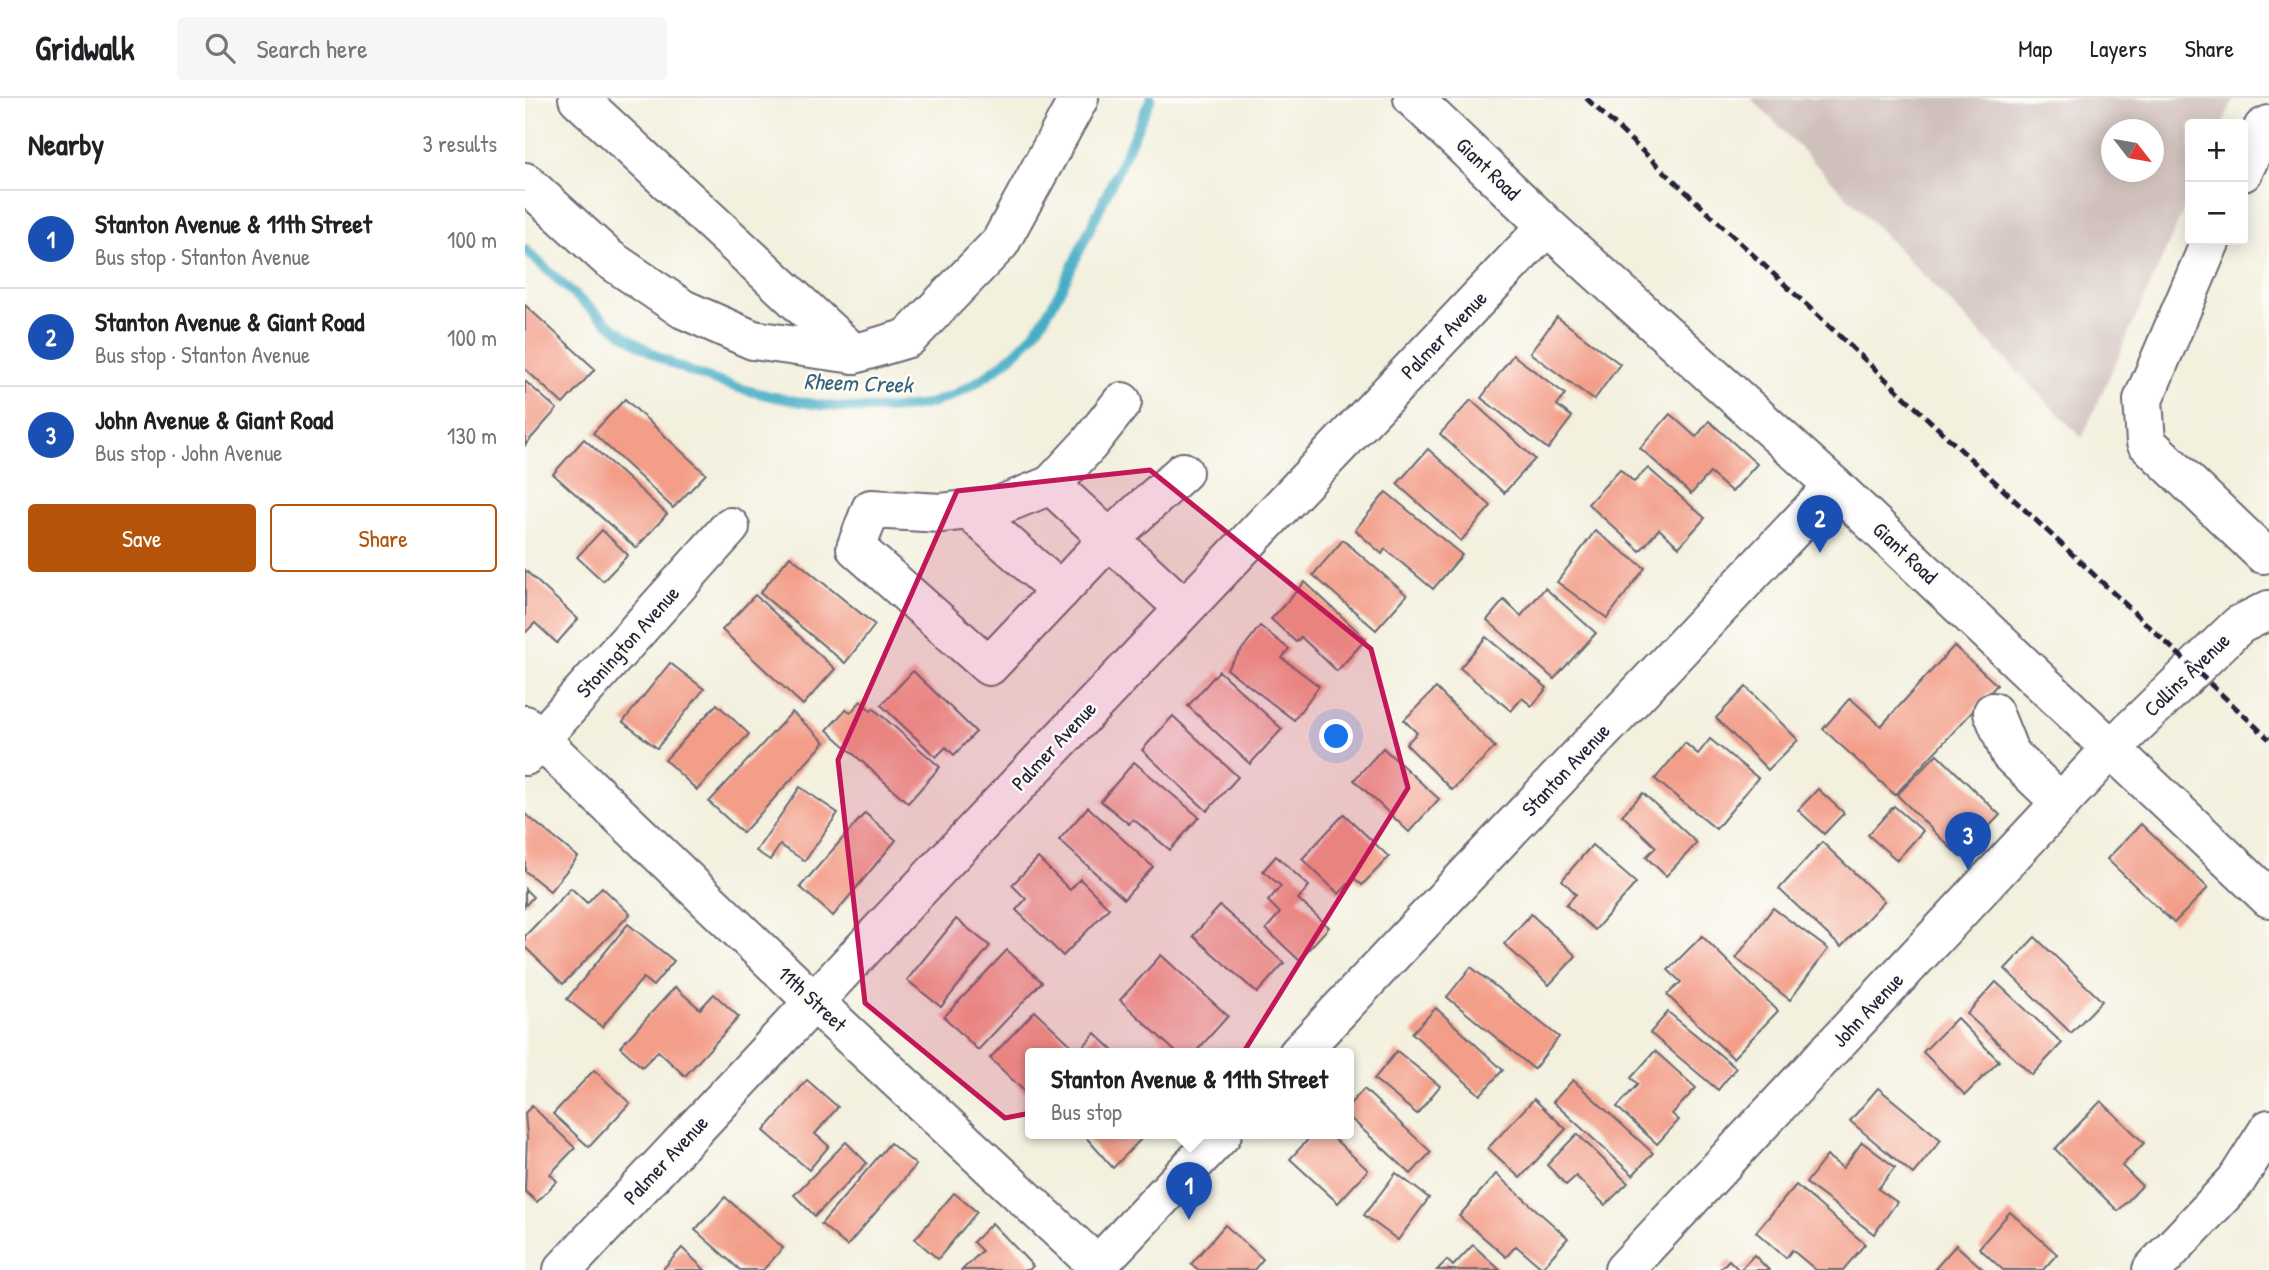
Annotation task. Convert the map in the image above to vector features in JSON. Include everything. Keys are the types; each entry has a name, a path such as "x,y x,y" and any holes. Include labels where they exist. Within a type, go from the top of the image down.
{"street":[{"path":"578,98 854,354"},
{"path":"525,182 608,258 683,309 753,340 854,354 908,338 1000,243 1079,98"},
{"name":"Giant Road","path":"1413,98 1547,226 1834,486 2269,898"},
{"path":"2248,161 2263,128 2269,125"},
{"name":"Palmer Avenue","path":"563,1270 1184,608 1547,226"},
{"path":"2209,245 2143,400 2146,442 2267,563"},
{"path":"1122,402 1089,444 1051,485 996,507 941,513 871,509 856,548 989,666 1109,540 1183,472"},
{"path":"1051,485 1184,608"},
{"name":"Stanton Avenue","path":"1304,1048 1834,486"},
{"path":"969,510 1060,591"},
{"name":"Stonington Avenue","path":"530,740 730,527"},
{"name":"Collins Avenue","path":"2111,749 2239,625 2269,610"},
{"path":"1993,712 2010,754 2061,803"},
{"name":"11th Street","path":"530,740 1098,1269"},
{"name":"John Avenue","path":"1624,1270 2111,749"},
{"path":"2152,1270 2236,1181 2269,1129"},
{"path":"1098,1269 1217,1139"}],"highlighted area":[{"path":"1150,470 1371,649 1408,788 1230,1074 1005,1118 865,1003 838,760 957,491"}],"shaded area":[{"path":"1751,98 2234,98 2225,119 2185,119 2185,207 2082,438"}],"building":[{"path":"525,305 595,369 563,404 525,369"},
{"path":"1557,317 1620,364 1594,400 1530,353"},
{"path":"1513,355 1565,394 1557,405 1572,417 1548,449 1481,398"},
{"path":"525,381 557,409 525,445"},
{"path":"625,399 706,474 673,508 593,433"},
{"path":"1471,400 1535,459 1504,493 1440,434"},
{"path":"1670,414 1696,437 1709,421 1757,464 1732,492 1710,473 1691,494 1640,448"},
{"path":"584,439 667,514 636,548 553,474"},
{"path":"1428,449 1491,506 1461,541 1397,484"},
{"path":"1648,468 1705,518 1679,547 1659,529 1640,551 1588,504 1620,469 1634,482"},
{"path":"1386,492 1462,555 1433,589 1385,549 1382,554 1355,530"},
{"path":"602,530 628,555 603,581 577,557"},
{"path":"1595,531 1645,568 1607,618 1557,582"},
{"path":"1343,540 1407,595 1376,630 1313,575"},
{"path":"790,556 875,625 845,663 760,593"},
{"path":"525,570 578,619 557,643 535,623 525,633"},
{"path":"1305,582 1366,639 1337,671 1301,637 1296,642 1271,619"},
{"path":"1545,588 1596,633 1554,679 1487,620 1504,600 1521,616"},
{"path":"755,595 835,669 803,705 722,630"},
{"path":"1260,626 1289,649 1282,658 1319,686 1294,720 1227,669"},
{"path":"1486,637 1547,688 1532,706 1522,698 1511,711 1460,668"},
{"path":"1954,646 1997,685 1895,795 1823,729 1850,698 1881,726"},
{"path":"670,663 704,689 657,748 623,722"},
{"path":"913,671 976,732 954,755 946,747 936,757 881,705"},
{"path":"1219,671 1282,729 1250,764 1188,706"},
{"path":"1746,687 1798,740 1768,770 1716,718"},
{"path":"1436,688 1495,747 1452,790 1406,744 1417,733 1404,720"},
{"path":"861,701 871,711 873,708 940,767 908,803 827,730 846,709 851,712"},
{"path":"717,704 749,734 697,790 665,760"},
{"path":"792,712 825,742 743,833 709,802"},
{"path":"1173,716 1238,777 1207,811 1142,750"},
{"path":"1710,739 1758,778 1716,829 1655,779 1685,743 1698,754"},
{"path":"1383,748 1439,799 1409,832 1354,780"},
{"path":"1937,754 2000,815 1960,857 1897,795"},
{"path":"1134,762 1199,817 1170,850 1133,819 1129,824 1101,801"},
{"path":"800,787 838,813 805,861 780,845 770,860 756,851"},
{"path":"1818,789 1844,813 1824,834 1798,810"},
{"path":"1643,793 1697,843 1666,876 1646,857 1656,847 1622,815"},
{"path":"1894,806 1923,831 1897,860 1868,835"},
{"path":"1088,807 1153,867 1124,899 1059,840"},
{"path":"865,813 896,840 833,916 800,887"},
{"path":"525,814 578,857 550,891 525,871"},
{"path":"1344,814 1389,857 1362,885 1354,878 1339,894 1302,859"},
{"path":"2141,824 2208,888 2174,923 2107,859"},
{"path":"1822,842 1884,901 1841,947 1779,889"},
{"path":"1592,845 1636,883 1595,930 1566,905 1576,894 1562,880"},
{"path":"1276,856 1309,886 1298,899 1329,927 1299,960 1266,929 1280,913 1268,901 1281,886 1263,871"},
{"path":"1038,858 1070,890 1080,879 1109,908 1063,956 1016,910 1026,899 1012,885"},
{"path":"602,887 630,914 563,984 525,947 525,936 571,888 587,903"},
{"path":"525,889 533,897 525,906"},
{"path":"1220,906 1284,963 1257,993 1193,936"},
{"path":"1773,908 1828,949 1790,1000 1736,958"},
{"path":"1531,914 1576,956 1549,985 1504,944"},
{"path":"956,919 990,946 941,1007 907,980"},
{"path":"628,924 674,961 653,986 643,978 602,1027 567,999"},
{"path":"1702,936 1778,1011 1733,1058 1667,995 1681,982 1668,970"},
{"path":"2035,937 2102,1001 2071,1033 2005,969"},
{"path":"1007,950 1042,982 978,1050 944,1017"},
{"path":"1161,955 1228,1016 1199,1048 1172,1048 1120,1000"},
{"path":"1471,967 1559,1037 1534,1069 1447,997"},
{"path":"1996,982 2062,1043 2032,1075 1967,1014"},
{"path":"675,987 700,1009 714,994 739,1017 685,1076 658,1051 642,1067 620,1047"},
{"path":"1436,1008 1503,1070 1480,1095 1412,1033"},
{"path":"1035,1011 1070,1044 1066,1048 1025,1048 1025,1092 990,1058"},
{"path":"1668,1012 1736,1068 1718,1090 1650,1033"},
{"path":"1957,1018 1999,1061 1965,1095 1923,1052"},
{"path":"1095,1033 1111,1048 1082,1048"},
{"path":"1397,1051 1440,1086 1417,1114 1374,1079"},
{"path":"1655,1051 1696,1088 1672,1114 1679,1120 1657,1144 1617,1107 1638,1084 1631,1078"},
{"path":"594,1070 630,1103 589,1147 553,1114"},
{"path":"807,1080 838,1107 815,1134 829,1146 809,1170 764,1131"},
{"path":"1573,1080 1653,1153 1633,1175 1553,1102"},
{"path":"1878,1088 1941,1140 1913,1174 1850,1121"},
{"path":"1364,1089 1431,1152 1411,1174 1354,1122 1354,1100"},
{"path":"1534,1099 1566,1129 1520,1178 1488,1148"},
{"path":"2101,1101 2144,1143 2122,1166 2142,1186 2118,1211 2055,1149"},
{"path":"532,1106 575,1148 550,1174 557,1181 537,1202 525,1191 525,1113"},
{"path":"1577,1134 1628,1183 1605,1205 1576,1176 1566,1185 1547,1165"},
{"path":"1087,1139 1141,1139 1113,1168"},
{"path":"1308,1139 1334,1139 1368,1170 1338,1203 1290,1159"},
{"path":"846,1142 867,1163 815,1216 794,1195"},
{"path":"1862,1142 1895,1167 1878,1189 1897,1202 1874,1234 1806,1183 1827,1156 1843,1168"},
{"path":"890,1143 916,1165 847,1246 821,1224"},
{"path":"1396,1173 1429,1198 1398,1240 1364,1215"},
{"path":"1496,1174 1568,1238 1542,1268 1516,1246 1506,1257 1459,1216"},
{"path":"1796,1185 1865,1244 1843,1270 1816,1270 1792,1250 1786,1258 1756,1232"},
{"path":"954,1193 977,1212 938,1259 915,1239"},
{"path":"725,1197 783,1248 763,1270 740,1270 695,1230"},
{"path":"2010,1212 2057,1254 2043,1270 2003,1270 1979,1248"},
{"path":"992,1223 1033,1266 1029,1270 962,1270 982,1251 973,1242"},
{"path":"1225,1225 1263,1259 1254,1270 1199,1270 1191,1264"},
{"path":"1473,1245 1500,1270 1437,1270 1447,1260 1453,1266"},
{"path":"1956,1245 1984,1270 1934,1270"},
{"path":"682,1248 705,1270 662,1270"},
{"path":"1754,1255 1769,1270 1740,1270"},
{"path":"1729,1260 1739,1270 1719,1270"}],"waterway":[{"name":"Rheem Creek","path":"525,249 606,322 642,347 688,371 753,392 825,406 893,408 923,405 953,395 985,376 1014,354 1036,330 1063,285 1151,98"}],"railway":[{"path":"1586,98 2269,739"}],"place":[{"name":"Stanton Avenue & Giant Road","path":"1820,553"},
{"name":"John Avenue & Giant Road","path":"1968,870"},
{"name":"Stanton Avenue & 11th Street","path":"1189,1220"}]}
